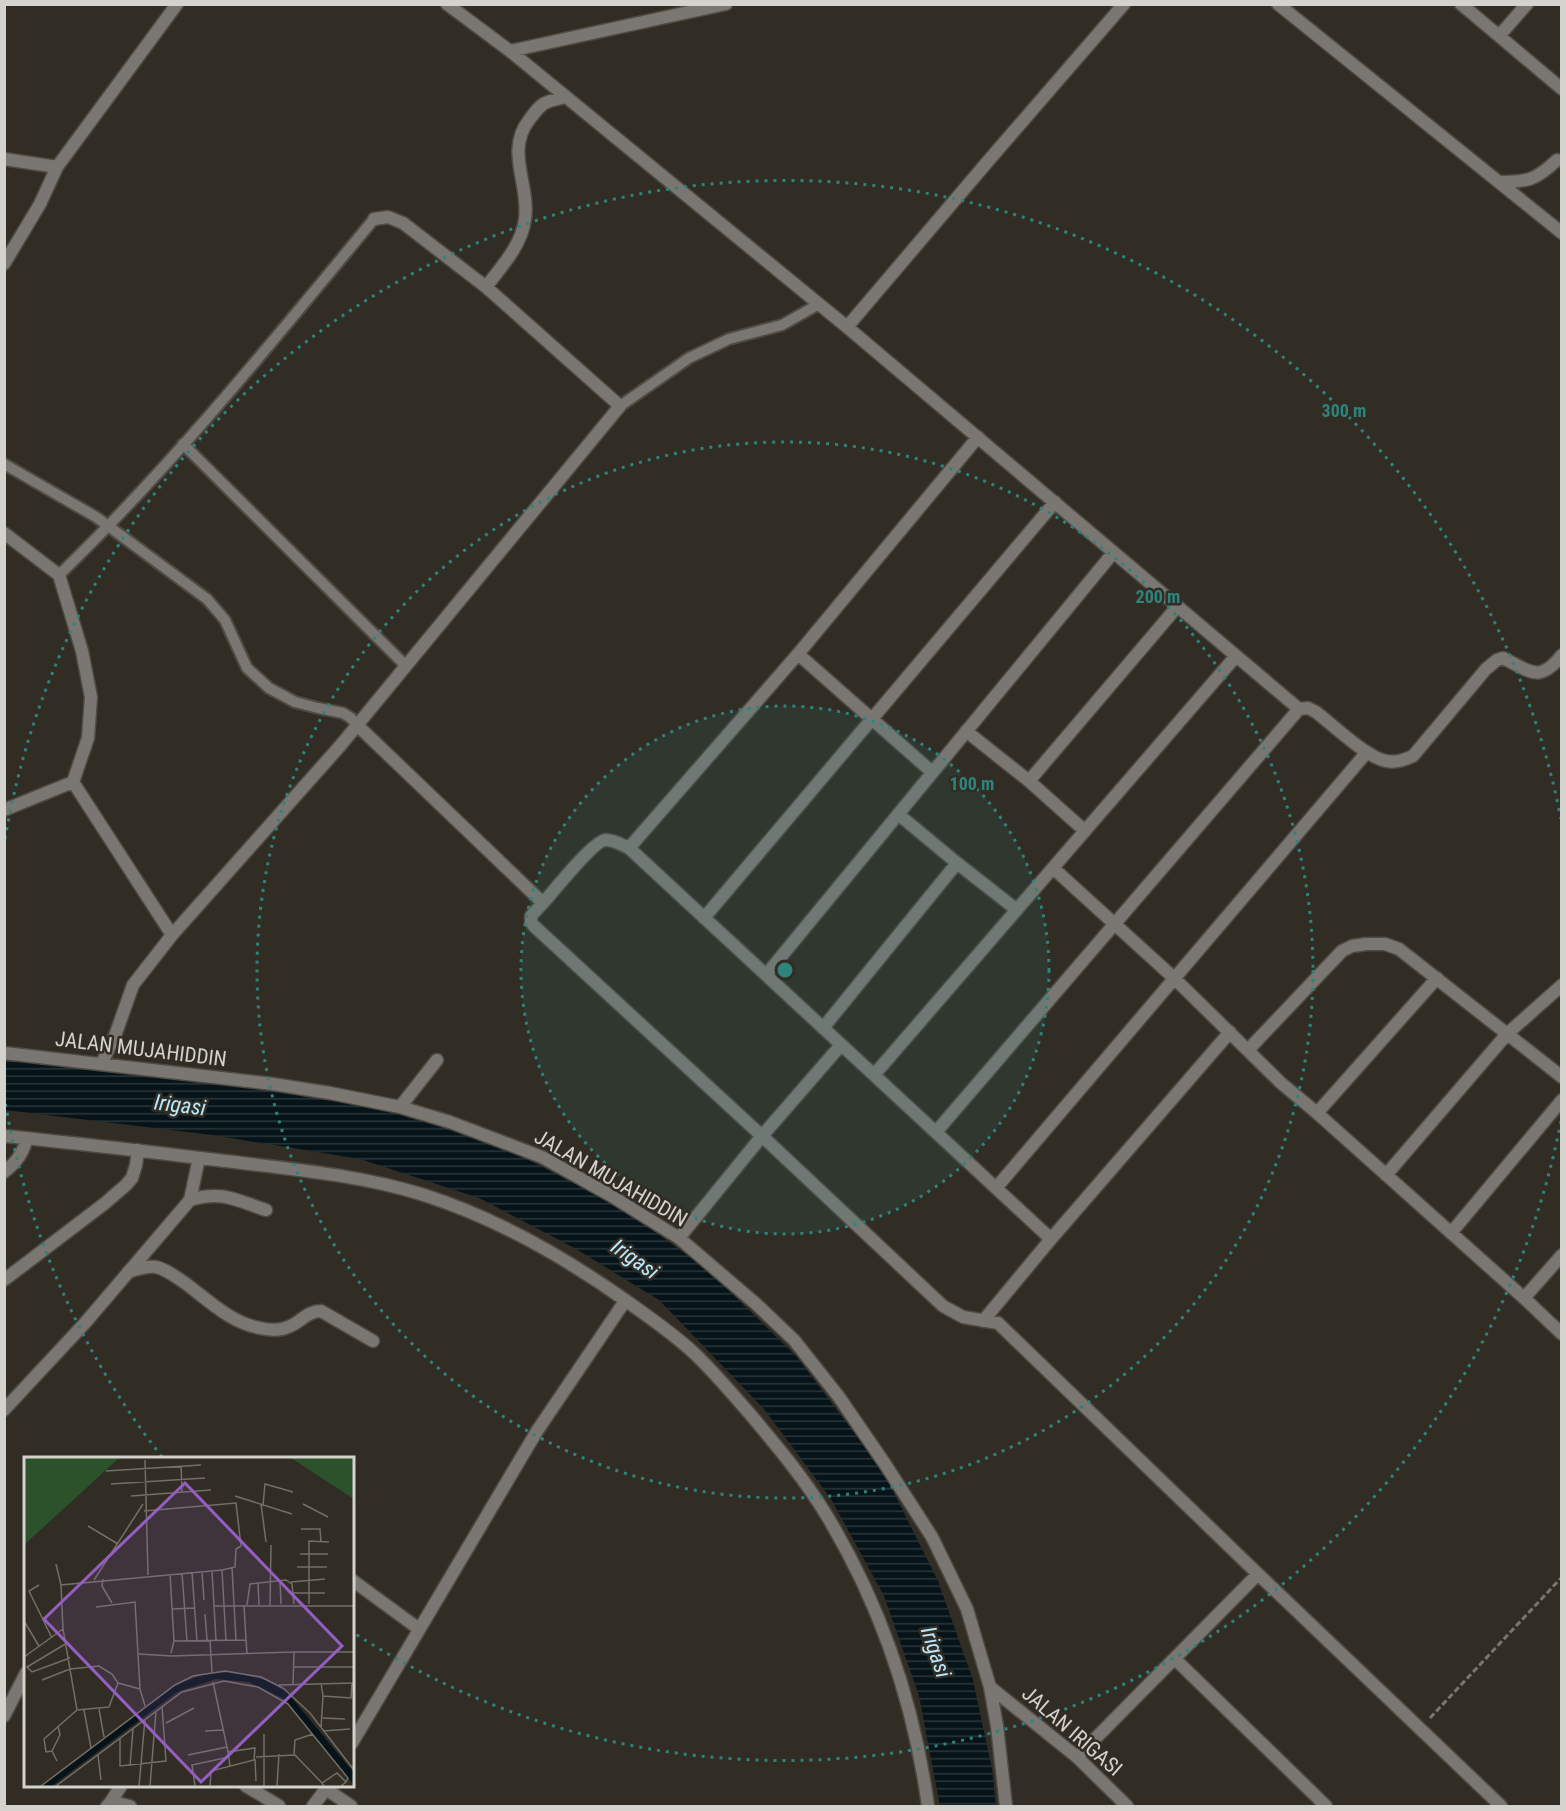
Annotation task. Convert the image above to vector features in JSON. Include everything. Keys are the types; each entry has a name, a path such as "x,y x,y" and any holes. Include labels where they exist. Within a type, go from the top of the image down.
{"street":[{"path":"4,264 40,204 57,167 177,4"},
{"path":"447,4 510,51 848,327 1299,709"},
{"path":"510,51 726,4"},
{"path":"848,327 1124,4"},
{"path":"1278,4 1562,233"},
{"path":"1461,4 1562,89"},
{"path":"1499,36 1527,4"},
{"path":"486,287 516,246 525,222 526,208 518,145 520,134 543,103 566,97"},
{"path":"4,159 57,167"},
{"path":"1499,182 1532,179 1541,175 1557,160"},
{"path":"102,1063 116,1033 133,985 172,934 357,725 620,406 486,287 403,223 388,217 374,219"},
{"path":"628,848 798,654 978,437"},
{"path":"704,918 1055,502"},
{"path":"4,533 59,575 82,651 91,697 88,738 73,782 4,810"},
{"path":"766,975 1113,553"},
{"path":"1029,781 1177,607"},
{"path":"798,654 932,772"},
{"path":"936,1132 1299,709 1308,708 1316,712 1374,757 1396,762 1413,756 1486,669 1497,660 1503,658 1528,672 1541,673 1554,665 1562,655"},
{"path":"874,1075 1236,656"},
{"path":"357,725 543,903"},
{"path":"966,731 1029,781 1085,831"},
{"path":"996,1188 1367,752"},
{"path":"73,782 172,934"},
{"path":"898,814 1017,910"},
{"path":"1051,1239 628,848 617,842 605,840 601,842 587,854 531,916 530,919 534,926 944,1306 963,1317 998,1323 1501,1806"},
{"path":"823,1028 957,863"},
{"path":"1053,868 1174,978 1281,1083 1562,1334"},
{"path":"1248,1050 1342,951 1352,946 1385,944 1399,950 1437,978 1562,1077"},
{"path":"1317,1113 1437,978"},
{"path":"1386,1175 1507,1034 1562,985"},
{"path":"983,1321 1230,1032"},
{"path":"680,1238 762,1136 841,1045"},
{"name":"JALAN MUJAHIDDIN","path":"4,1053 273,1084 400,1107 450,1122 542,1157 680,1238 794,1340 839,1397 932,1537 967,1609 990,1687 1006,1806"},
{"path":"400,1107 437,1060"},
{"path":"1451,1233 1562,1100"},
{"path":"4,1136 315,1172 392,1186 475,1215 545,1248 601,1282 657,1323 701,1361 787,1459 826,1515 862,1579 891,1649 912,1719 928,1806"},
{"path":"4,1172 18,1160 27,1138"},
{"path":"4,1280 126,1185 132,1178 138,1150"},
{"path":"4,1410 85,1323 190,1200 199,1158"},
{"path":"190,1200 213,1194 226,1196 266,1210"},
{"path":"1524,1299 1562,1255"},
{"path":"128,1272 155,1267 163,1270 226,1314 259,1328 290,1327 309,1313 321,1311 373,1341"},
{"path":"354,1740 537,1431 625,1301"},
{"path":"1077,1757 1258,1574"},
{"path":"354,1581 419,1629"},
{"path":"1175,1659 1326,1806"},
{"path":"4,1716 24,1677"},
{"name":"JALAN IRIGASI","path":"990,1687 1077,1757 1127,1806"},
{"path":"108,1806 120,1787"},
{"path":"249,1787 279,1806"},
{"path":"313,1806 327,1787 351,1806"},
{"path":"108,1806 121,1804 130,1806"}],"lane":[{"path":"59,575 109,527 260,357 374,219"},
{"path":"620,406 690,358 729,339 782,325 819,304"},
{"path":"183,444 406,666"},
{"path":"4,464 96,517 207,599 225,620 247,668 269,688 295,702 343,713 357,725"}],"path":[{"path":"1420,1729 1562,1577"}],"water":[{"name":"Irigasi","path":"5,1057 275,1087 391,1108 488,1139 624,1209 709,1271 797,1357 883,1471 938,1581 973,1680 992,1769 996,1806 940,1806 919,1696 884,1596 831,1499 764,1409 659,1300 576,1249 479,1198 360,1159 212,1135 5,1110"}]}
